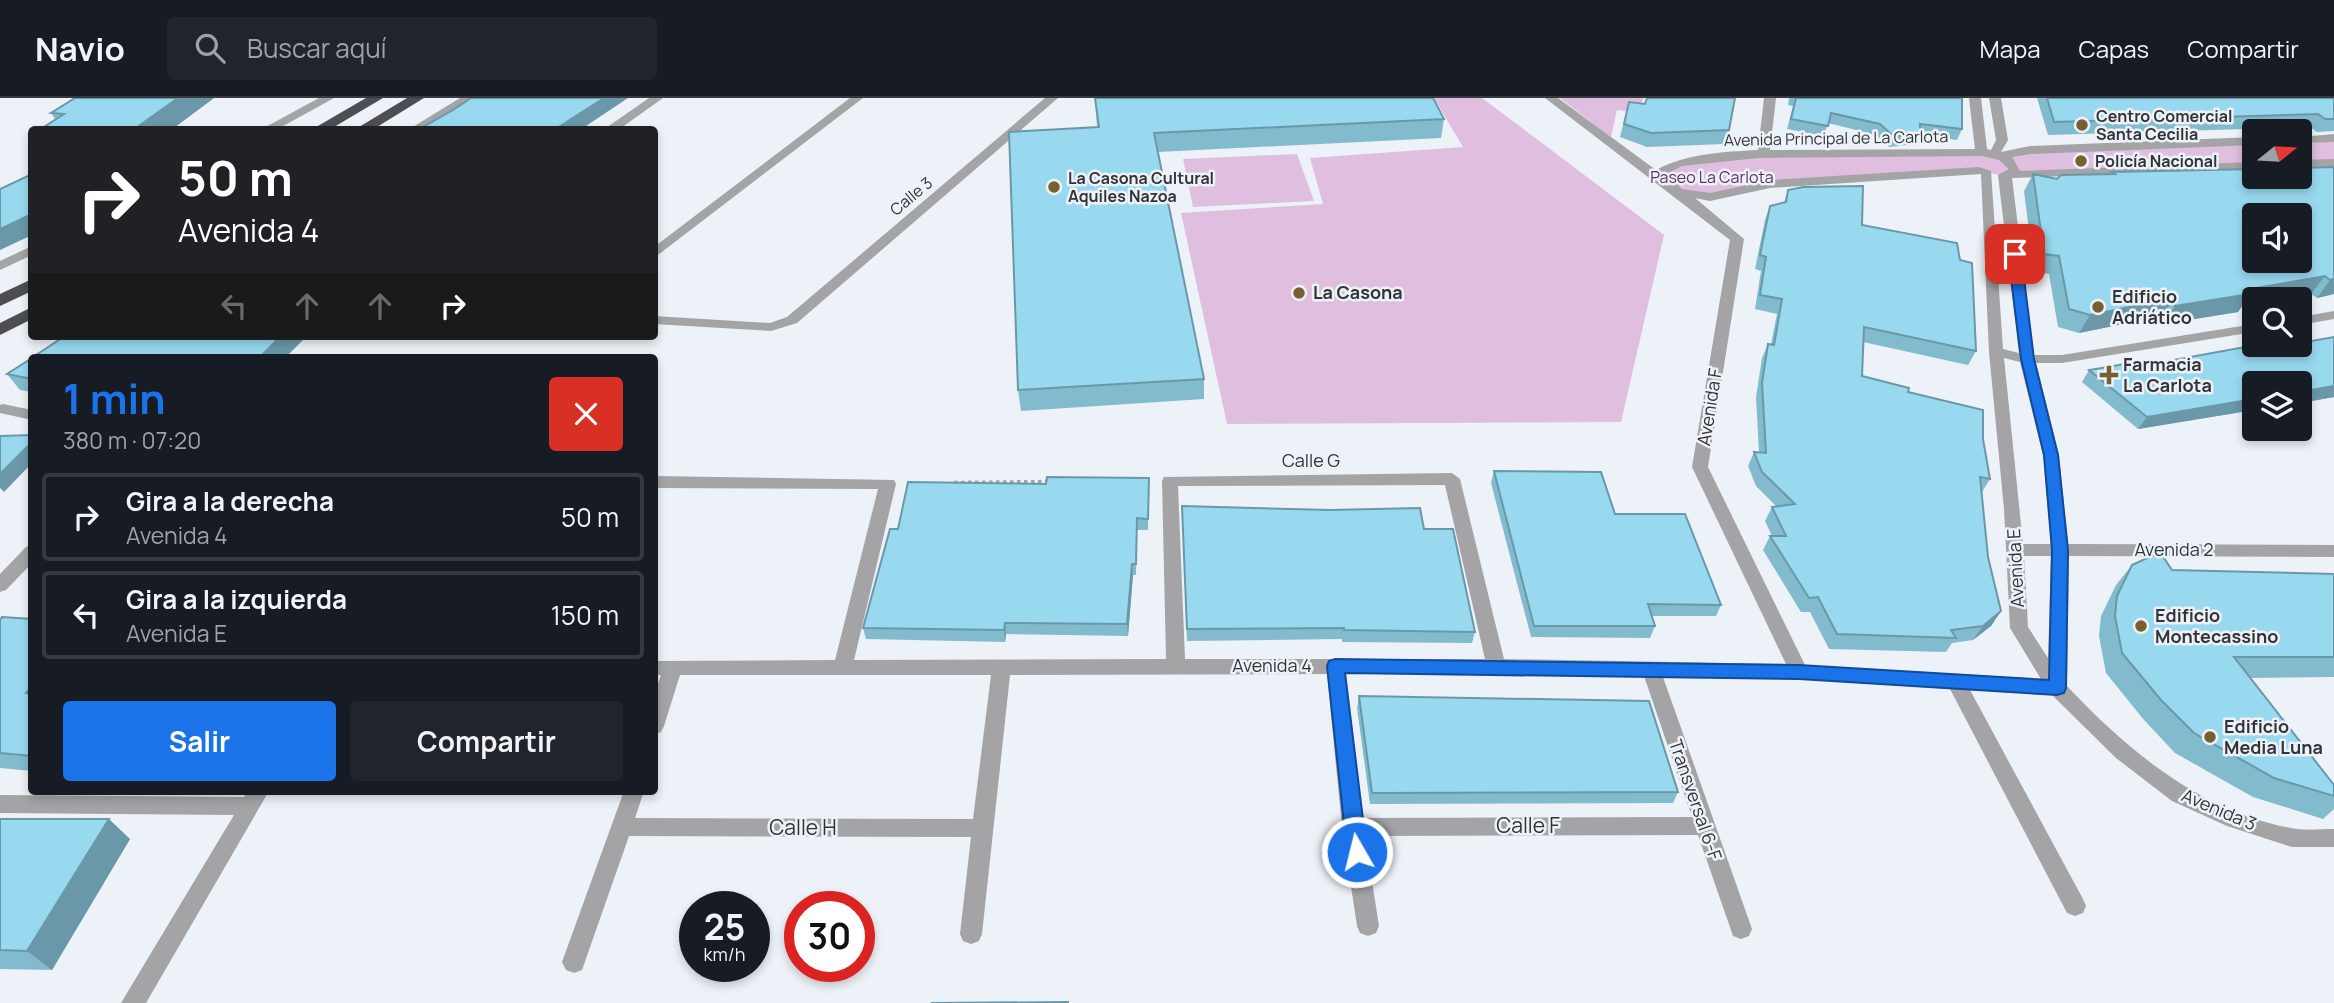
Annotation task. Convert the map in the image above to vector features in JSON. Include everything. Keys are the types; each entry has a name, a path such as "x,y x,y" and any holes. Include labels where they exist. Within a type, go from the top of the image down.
{"highway":[{"path":"325,126 376,98"},
{"path":"368,126 417,98"},
{"path":"0,301 28,286"},
{"path":"0,330 28,314"}],"street":[{"path":"274,126 328,98"},
{"path":"421,126 468,98"},
{"path":"615,126 657,98"},
{"path":"658,251 857,98"},
{"name":"Calle 3","path":"658,320 771,327 792,320 1052,98"},
{"path":"1550,98 1641,167 1678,191 1718,197 1770,184 1983,172 2009,174 2242,166"},
{"path":"1763,154 1770,98"},
{"path":"1975,98 1986,154"},
{"path":"1986,154 2002,140 1995,98"},
{"path":"2312,139 2334,138"},
{"name":"Avenida Principal de La Carlota","path":"1678,191 1659,173 1667,166 1695,159 1763,154 1986,154 2242,141"},
{"path":"1983,172 1966,163 1965,157 1986,154 2013,163 2015,169 2009,174"},
{"path":"2312,164 2334,163"},
{"name":"Avenida E","path":"1983,172 1996,352 2015,550 2019,628 2057,688"},
{"path":"2009,174 2027,359 2051,455 2060,550 2057,688"},
{"name":"Avenida F","path":"1678,191 1737,239 1700,467 1799,672"},
{"path":"0,266 28,252"},
{"path":"2312,319 2334,315"},
{"path":"1996,352 2027,359 2062,359 2242,330"},
{"path":"3,409 28,414"},
{"name":"Calle G","path":"1176,665 1170,481 1452,479 1496,666"},
{"path":"658,482 888,484 843,667"},
{"name":"Avenida 2","path":"2015,550 2334,551"},
{"path":"0,585 28,555"},
{"path":"1335,666 1353,827 1368,926"},
{"name":"Avenida 4","path":"664,668 1496,666 1799,672 2057,688"},
{"path":"971,934 1001,667"},
{"path":"658,703 664,668"},
{"name":"Transversal 6-F","path":"1651,669 1703,826 1741,929"},
{"path":"1956,682 2075,906"},
{"name":"Avenida 3","path":"2057,688 2123,752 2179,795 2234,820 2292,838 2334,838"},
{"path":"574,962 633,795"},
{"path":"0,804 255,799"},
{"path":"133,1003 255,799"},
{"name":"Calle F","path":"1353,827 1703,826"},
{"name":"Calle H","path":"622,827 983,828"}],"path":[{"path":"942,483 1062,482"}],"green space":[{"path":"1434,98 1482,98 1664,235 1621,422 1227,424 1181,213 1323,204 1310,158 1463,147"},
{"path":"1560,98 1643,98 1639,113 1617,110 1611,137"},
{"path":"2334,138 2334,163 2312,164 2312,139"},
{"name":"Paseo La Carlota","path":"2242,142 2242,166 2000,175 1978,171 1770,184 1718,197 1678,192 1662,170 1695,159 1989,153"},
{"path":"1297,154 1314,201 1193,207 1183,159"}],"building":[{"path":"75,98 178,98 139,126 46,126 64,114 51,113"},
{"path":"471,98 604,98 560,126 425,126"},
{"path":"1095,98 1433,98 1444,119 1154,133 1204,379 1018,390 1009,132 1099,127"},
{"path":"1647,98 1735,98 1729,130 1651,133 1624,124 1629,102 1645,104"},
{"path":"1796,98 1962,98 1962,129 1920,124 1920,134 1893,136 1880,124 1831,113 1828,126 1791,119"},
{"path":"2047,98 2334,98 2334,119 2325,119 2318,114 2054,122"},
{"path":"2334,167 2334,279 2330,280 2325,276 2261,287 2242,287 2242,295 2175,306 2174,298 2090,315 2069,309 2059,256 2044,254 2033,174 2057,179 2061,175 2115,174 2112,172 2242,169 2242,189 2312,189 2312,168"},
{"path":"28,176 28,216 0,229 0,189"},
{"path":"1863,186 1862,225 1957,243 1960,260 1972,263 1976,351 1864,327 1862,376 1909,388 1908,392 1983,410 1983,439 1990,479 1980,477 1988,557 2001,611 1983,626 1951,630 1956,638 1837,634 1818,597 1809,598 1770,536 1786,536 1772,507 1795,504 1762,472 1754,452 1766,453 1762,383 1768,344 1774,345 1782,299 1760,295 1766,257 1760,255 1770,206 1786,202 1788,190 1803,187"},
{"path":"2334,337 2334,386 2312,390 2312,371 2242,371 2242,401 2147,417 2089,370 2148,360 2152,364 2242,348 2242,357 2312,357 2312,341"},
{"path":"59,340 277,340 263,354 38,354"},
{"path":"28,361 28,378 7,374"},
{"path":"28,435 28,446 0,474 0,436"},
{"path":"1494,471 1601,472 1615,514 1685,514 1721,605 1648,604 1655,626 1534,626"},
{"path":"1047,477 1149,478 1148,519 1137,518 1136,564 1132,564 1127,624 1005,623 1004,630 863,628 890,529 898,529 908,482 1046,484"},
{"path":"1182,506 1330,510 1420,508 1424,529 1453,529 1475,632 1344,628 1187,629"},
{"path":"2160,552 2172,570 2334,574 2334,657 2234,657 2334,785 2334,796 2274,778 2194,733 2161,700 2122,653 2115,616 2117,596 2132,565"},
{"path":"2,617 28,619 28,756 0,753"},
{"path":"1359,696 1649,701 1678,792 1372,793"},
{"path":"0,819 109,819 27,951 0,950"},
{"path":"1068,1002 1068,1003 931,1003"}],"place":[{"name":"Centro Comercial Santa Cecilia","path":"2082,125"},
{"name":"Policía Nacional","path":"2081,161"},
{"name":"La Casona Cultural Aquiles Nazoa","path":"1054,187"},
{"name":"La Casona","path":"1299,293"},
{"name":"Edificio Adriático","path":"2098,307"},
{"name":"Farmacia La Carlota","path":"2109,375"},
{"name":"Edificio Montecassino","path":"2141,626"},
{"name":"Edificio Media Luna","path":"2210,737"}],"route":[{"path":"1357,852 1335,666 1799,672 2057,688 2060,550 2051,455 2027,359 2015,254"}]}
